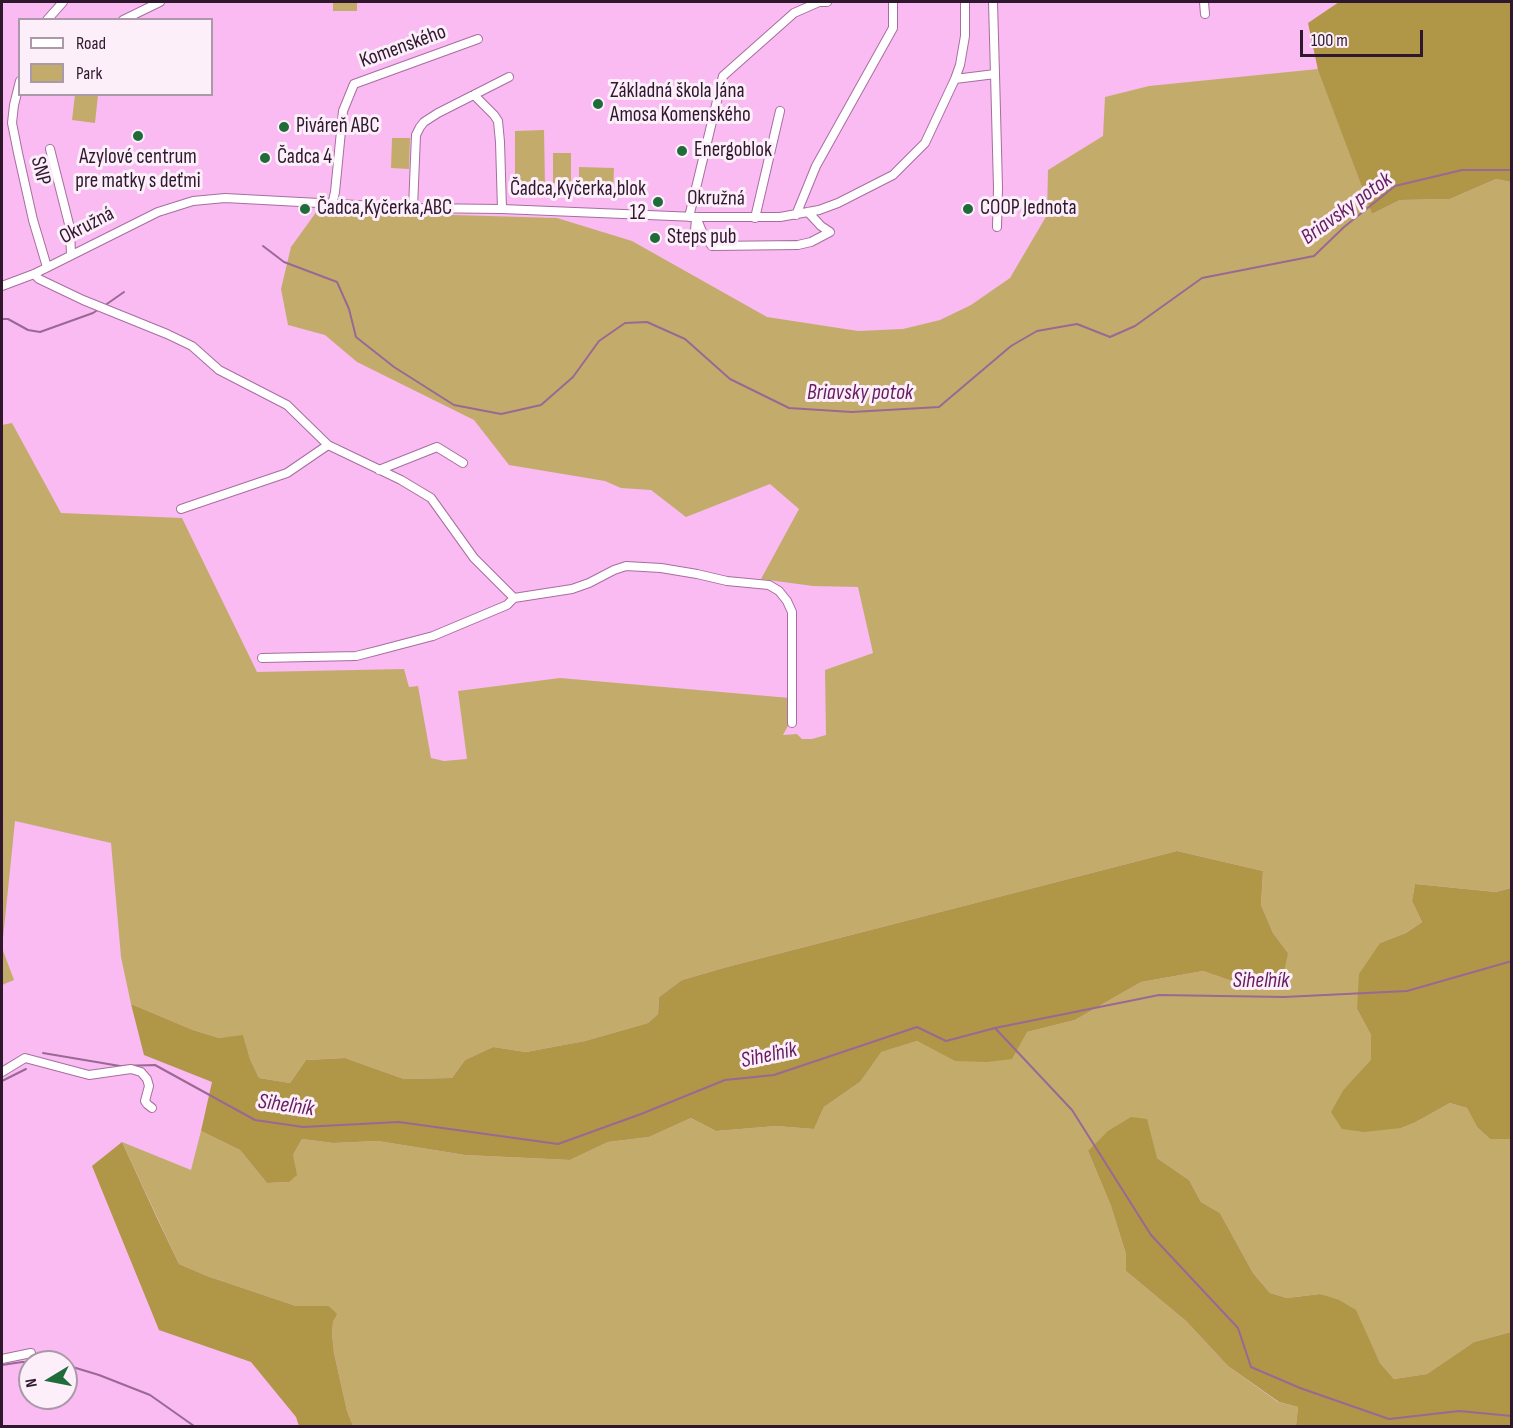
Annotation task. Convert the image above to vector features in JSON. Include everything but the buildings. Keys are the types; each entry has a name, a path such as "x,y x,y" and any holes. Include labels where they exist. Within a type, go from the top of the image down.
{"street":[{"path":"49,18 63,2"},
{"path":"127,18 160,2"},
{"path":"694,243 693,217 723,76 794,13 819,2 827,2"},
{"path":"796,214 816,166 893,28 893,2"},
{"name":"Okružná","path":"2,286 34,274 158,212 193,201 225,198 332,205 693,217 755,218 808,212 838,203 893,176 925,143 956,78 963,54 966,2"},
{"path":"993,2 997,227"},
{"path":"1204,2 1205,14"},
{"name":"Komenského","path":"332,205 343,111 354,84 478,39"},
{"path":"956,78 995,74"},
{"path":"414,208 418,130 432,117 509,77"},
{"name":"SNP","path":"18,89 12,123 33,220 47,267"},
{"path":"474,95 498,121 502,209"},
{"path":"755,218 780,111"},
{"name":"SNP","path":"50,149 70,228 70,255"},
{"path":"693,217 712,246 798,245 811,242 830,232 808,212"},
{"path":"34,274 39,279 82,300 192,346 219,370 287,405 328,445 401,480 431,498 474,558 514,598"},
{"path":"181,509 287,473 328,445"},
{"path":"380,470 437,447 463,463"},
{"path":"262,658 356,656 433,636 507,605 514,598 572,589 626,566 661,568 727,581 769,585 779,591 788,601 792,612 792,723"},
{"path":"2,1072 25,1058 89,1075 131,1069 141,1072 147,1079 149,1086 146,1101 152,1108"},
{"path":"2,1359 18,1356"}],"green space":[{"path":"333,2 357,2 357,11 333,11"},
{"path":"1318,69 1372,214 1400,200 1450,199 1496,179 1511,182 1511,888 1496,892 1415,884 1412,901 1422,922 1406,933 1380,943 1357,1009 1371,1035 1371,1061 1344,1089 1401,1128 1450,1103 1467,1108 1477,1127 1490,1139 1511,1139 1511,1332 1474,1342 1427,1374 1394,1379 1380,1363 1355,1310 1320,1294 1287,1298 1270,1293 1253,1273 1220,1213 1201,1202 1189,1180 1157,1158 1088,1151 1111,1206 1126,1254 1126,1271 1186,1321 1228,1366 1278,1402 1298,1407 1296,1426 353,1426 347,1411 334,1353 332,1334 336,1314 329,1306 296,1306 207,1276 179,1264 122,1142 191,1170 201,1131 240,1150 267,1183 289,1182 293,1155 302,1139 333,1143 378,1141 465,1155 570,1160 608,1142 649,1137 691,1118 716,1131 776,1126 814,1129 824,1107 860,1082 880,1052 917,1041 956,1061 1027,1032 1075,1020 1141,982 1203,971 1232,981 1288,953 1273,933 1261,905 1263,871 1177,851 682,980 659,997 658,1014 648,1023 585,1041 526,1052 493,1047 465,1060 452,1078 404,1079 345,1058 306,1060 290,1083 259,1078 243,1036 219,1038 193,1030 131,1004 121,957 111,843 15,821 2,948 2,425 12,423 61,513 182,518 257,672 404,669 409,687 418,686 431,758 444,761 467,759 458,691 560,678 790,698 789,724 783,735 797,734 802,739 812,739 826,735 825,670 873,653 858,587 813,586 761,579 799,509 770,484 686,517 651,490 621,488 605,481 509,465 474,420 357,362 325,335 288,325 281,289 291,247 317,211 557,218 632,241 767,317 858,331 903,329 940,320 971,305 1010,278 1047,215 1048,170 1103,136 1105,97 1149,86"},
{"path":"75,96 98,96 95,123 72,120"},
{"path":"544,130 545,185 515,185 515,131"},
{"path":"392,138 410,138 409,169 391,168"},
{"path":"553,153 571,153 571,183 553,183"},
{"path":"579,167 614,168 613,190 579,190"},
{"path":"2,948 14,980 2,985"}],"shaded area":[{"path":"1339,2 1511,2 1511,182 1496,179 1450,199 1400,200 1372,214 1318,70 1308,23"},
{"path":"1177,851 1263,871 1261,905 1273,933 1288,953 1282,982 1232,981 1203,971 1141,982 1075,1020 1027,1032 1012,1059 987,1062 955,1061 917,1041 881,1052 860,1082 824,1107 814,1129 776,1126 716,1131 691,1118 649,1137 608,1142 570,1160 465,1155 378,1141 333,1143 302,1139 293,1155 297,1175 289,1182 267,1183 240,1150 201,1131 212,1082 144,1055 131,1004 193,1030 219,1038 243,1035 250,1059 259,1078 290,1083 306,1060 345,1058 404,1079 452,1078 465,1060 493,1047 526,1052 585,1041 648,1023 658,1014 659,997 682,980"},
{"path":"1415,884 1496,892 1511,888 1511,1139 1490,1139 1477,1127 1467,1108 1450,1103 1401,1128 1364,1132 1342,1129 1331,1112 1344,1089 1371,1060 1371,1035 1357,1009 1359,974 1380,943 1406,933 1422,922 1412,901"},
{"path":"1131,1117 1147,1119 1157,1158 1189,1180 1201,1202 1220,1213 1253,1273 1270,1293 1287,1298 1320,1294 1339,1300 1356,1310 1380,1363 1394,1379 1427,1374 1474,1342 1511,1332 1511,1426 1296,1426 1298,1407 1279,1402 1228,1366 1186,1321 1126,1271 1126,1254 1111,1206 1088,1151 1108,1131"},
{"path":"122,1142 179,1264 207,1276 296,1306 329,1306 337,1314 333,1322 332,1334 334,1353 347,1411 353,1426 299,1426 296,1417 251,1362 159,1330 92,1166"}],"waterway":[{"name":"Briavsky potok","path":"263,246 284,262 337,282 349,309 356,337 394,367 454,405 501,414 541,405 573,377 599,341 625,323 647,322 685,339 730,379 789,408 852,412 939,407 1011,346 1037,331 1077,324 1110,337 1135,326 1202,278 1314,256 1344,227 1395,186 1462,170 1512,170"},
{"name":"Briavsky potok","path":"104,306 124,292"},
{"name":"Briavsky potok","path":"2,319 8,319 28,330 40,332 99,309"},
{"name":"Siheľník","path":"43,1053 120,1066 155,1065 255,1120 303,1127 399,1122 558,1144 725,1080 774,1075 917,1027 946,1041 995,1028 1159,995 1284,997 1407,991 1512,961"},
{"path":"995,1028 1072,1110 1151,1235 1238,1328 1251,1367 1300,1388 1389,1419 1459,1411 1512,1416"},
{"name":"Siheľník","path":"2,1081 26,1069"},
{"path":"2,1365 18,1363"},
{"path":"78,1369 150,1395 194,1426"}],"place":[{"name":"Základná škola Jána Amosa Komenského","path":"598,104"},
{"name":"Piváreň ABC","path":"284,127"},
{"name":"Azylové centrum pre matky s deťmi","path":"138,136"},
{"name":"Energoblok","path":"682,151"},
{"name":"Čadca 4","path":"265,158"},
{"name":"Čadca,Kyčerka,blok 12","path":"658,202"},
{"name":"Čadca,Kyčerka,ABC","path":"305,209"},
{"name":"COOP Jednota","path":"968,209"},
{"name":"Steps pub","path":"655,238"}]}
